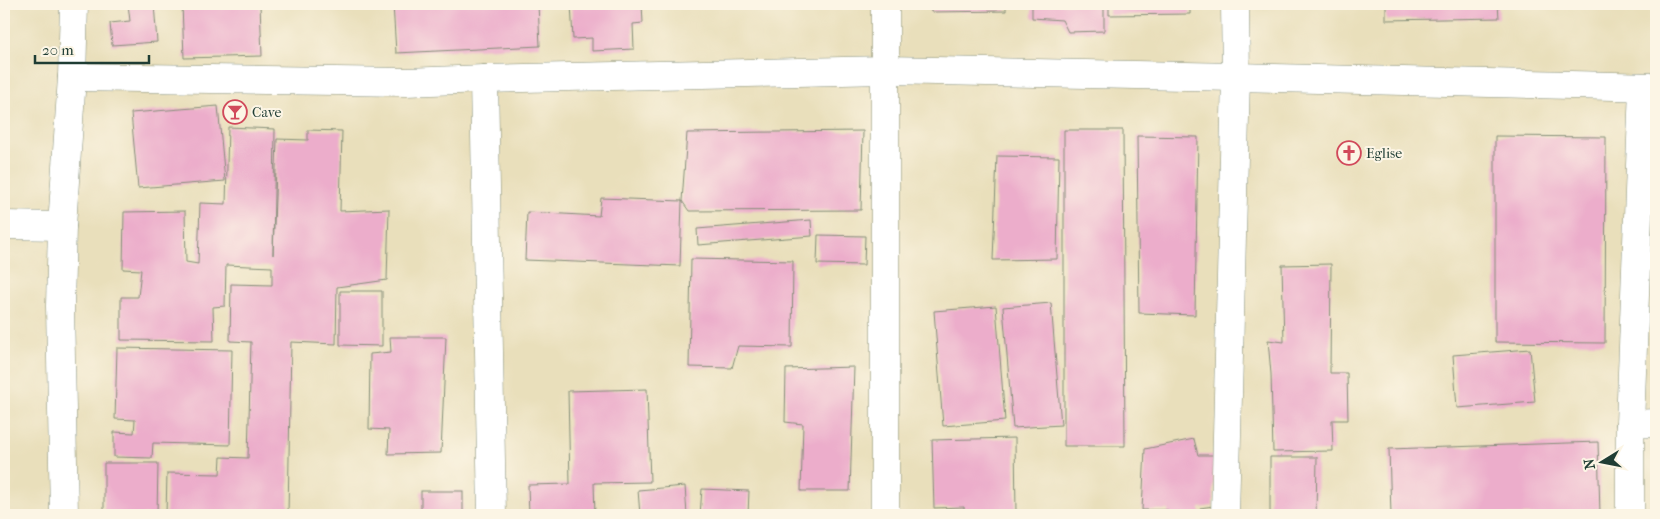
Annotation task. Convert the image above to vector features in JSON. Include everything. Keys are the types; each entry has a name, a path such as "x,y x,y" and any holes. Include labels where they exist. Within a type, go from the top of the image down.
{"street":[{"path":"64,515 60,306 62,226 72,77 74,4"},
{"path":"885,4 885,515"},
{"path":"1225,515 1236,77 1235,4"},
{"path":"72,77 397,82 484,78 885,70 1650,88 1630,424 1630,515"},
{"path":"484,78 492,515"},
{"path":"4,225 62,226"},
{"path":"1630,424 1656,423"}],"building":[{"path":"128,4 154,4 157,42 112,45 110,23 130,21"},
{"path":"182,4 260,4 262,56 184,58"},
{"path":"393,4 538,4 540,46 396,53"},
{"path":"571,4 642,4 643,23 633,24 634,49 592,51 592,38 573,39"},
{"path":"930,4 1006,4 1006,11 931,12"},
{"path":"1032,4 1104,4 1104,31 1068,32 1062,20 1032,18"},
{"path":"1109,4 1190,4 1190,14 1109,15"},
{"path":"1386,4 1498,4 1499,18 1386,20"},
{"path":"218,106 225,181 138,188 131,113"},
{"path":"228,127 275,129 273,255 277,139 308,140 308,130 342,131 340,211 389,209 387,280 337,287 336,344 291,342 288,515 166,515 167,473 220,474 221,457 248,458 251,342 230,341 231,284 272,285 272,267 226,265 225,306 213,307 214,341 121,340 121,297 138,297 141,270 123,269 124,212 185,211 186,262 198,264 200,203 226,204"},
{"path":"1064,130 1123,130 1125,446 1064,446"},
{"path":"863,131 861,210 689,211 682,201 687,133"},
{"path":"1137,136 1198,137 1195,315 1139,313"},
{"path":"1495,136 1606,137 1605,343 1495,342"},
{"path":"997,156 1059,157 1057,259 993,260"},
{"path":"601,198 682,201 680,266 525,260 527,212 599,216"},
{"path":"811,220 812,236 698,245 697,229"},
{"path":"818,235 865,236 864,265 817,264"},
{"path":"691,259 793,261 792,347 738,346 732,368 689,367"},
{"path":"1331,264 1330,373 1347,373 1348,420 1332,420 1333,451 1273,452 1268,340 1284,342 1282,265"},
{"path":"340,291 382,291 382,346 340,345"},
{"path":"1051,303 1061,425 1013,428 1003,307"},
{"path":"996,306 1005,421 943,426 934,311"},
{"path":"390,337 446,337 441,453 388,454 389,430 369,429 370,354 391,352"},
{"path":"117,348 232,350 230,445 153,443 152,458 114,457 114,432 134,433 135,420 115,419"},
{"path":"1530,349 1535,402 1457,408 1453,355"},
{"path":"854,367 850,491 801,491 803,424 785,422 786,369"},
{"path":"647,389 650,482 594,483 595,515 529,515 528,485 570,484 568,391"},
{"path":"1015,438 1016,515 965,515 964,507 934,508 932,440"},
{"path":"1194,439 1198,455 1214,455 1213,506 1200,508 1200,515 1168,515 1168,510 1142,510 1145,449"},
{"path":"1598,442 1600,515 1391,515 1389,449"},
{"path":"1270,457 1317,457 1316,515 1270,515"},
{"path":"104,463 158,463 157,515 104,515"},
{"path":"685,486 687,515 640,515 638,490"},
{"path":"702,489 749,491 748,515 700,515"},
{"path":"421,491 463,491 463,515 421,515"}],"place":[{"name":"Cave","path":"235,112"},
{"name":"Eglise","path":"1349,153"}]}
